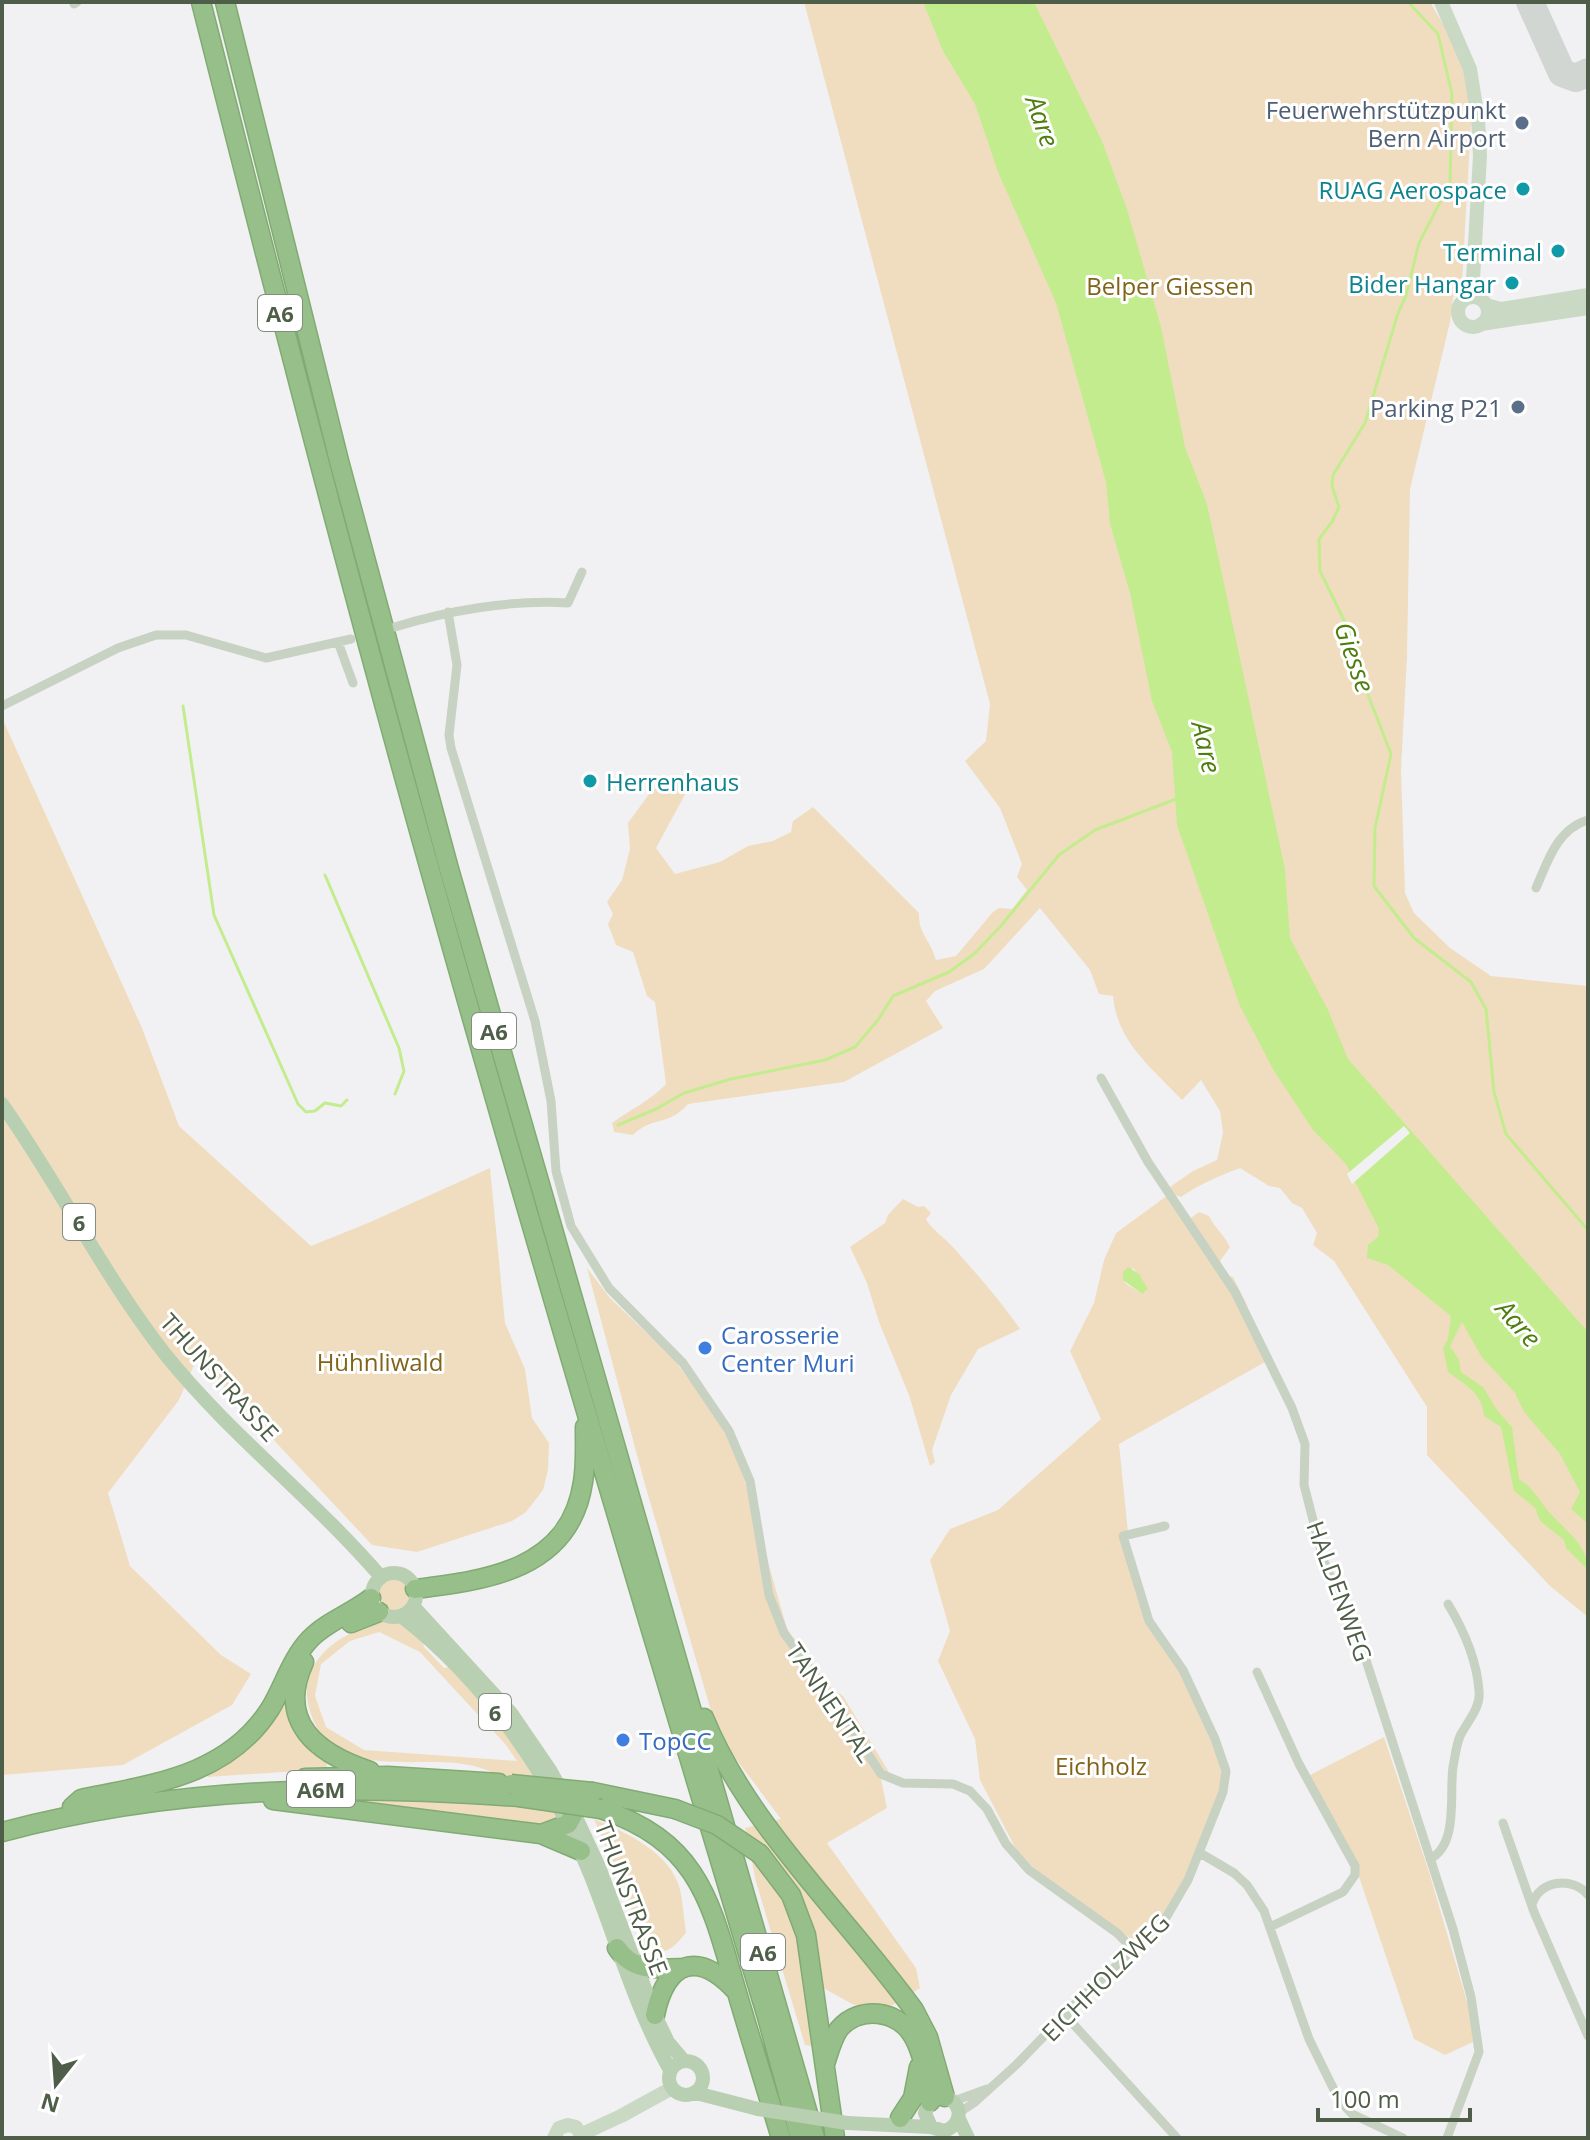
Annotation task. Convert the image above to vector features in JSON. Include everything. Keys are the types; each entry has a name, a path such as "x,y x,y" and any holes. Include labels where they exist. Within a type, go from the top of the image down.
{"highway":[{"name":"A6","path":"201,2 386,710 584,1406 767,2017 800,2138"},
{"name":"A6","path":"225,2 305,330 404,706 512,1092 815,2138"},
{"path":"414,1598 509,1572 551,1545 572,1516 583,1485 584,1406"},
{"path":"375,1605 316,1645 306,1657 299,1673 296,1704 306,1732 327,1753 388,1776"},
{"path":"72,1807 81,1799 171,1781 217,1762 260,1724 310,1639 375,1605"},
{"path":"669,1636 688,1671 710,1734 737,1782 914,2010 928,2037 946,2106"},
{"name":"A6M","path":"2,1824 72,1807 214,1784 308,1777 388,1776 675,1809 717,1825 760,1854 791,1895 809,1949 825,2066"},
{"name":"A6M","path":"2,1832 123,1805 215,1794 282,1790 515,1790"},
{"path":"123,1805 267,1799 541,1834 581,1851"},
{"name":"A6M","path":"597,1801 646,1828 688,1865 716,1920 737,1993"},
{"path":"541,1834 571,1818"},
{"path":"617,1948 623,1957 636,1966 701,1966 712,1969 737,1993 781,2138"},
{"path":"655,2015 661,1989 683,1968"},
{"path":"835,2138 825,2066 838,2031 853,2018 871,2013 889,2016 905,2025 946,2106"},
{"path":"892,2122 909,2107 916,2089 921,2056"}],"main road":[{"name":"THUNSTRASSE","path":"2,1104 165,1353 235,1432 330,1522 381,1577"},
{"path":"401,1574 407,1577 414,1598 401,1616 390,1617 375,1605 373,1586 381,1577 401,1574"},
{"name":"THUNSTRASSE","path":"414,1598 511,1713 542,1756 606,1883 655,2015 668,2042 684,2061"},
{"name":"THUNSTRASSE","path":"401,1616 490,1704 571,1818 617,1948 646,2021 670,2070"},
{"path":"700,2086 703,2074 696,2064 684,2061 670,2070 668,2079 680,2095 700,2086 758,2109 847,2123 892,2122 942,2132 956,2125 946,2106"},
{"path":"892,2122 946,2106"},
{"path":"942,2132 925,2119 946,2106"},
{"path":"946,2106 968,2138"}],"street":[{"path":"1441,2 1470,69 1478,119 1480,156 1472,297"},
{"path":"1486,305 1504,309 1588,295"},
{"path":"1481,324 1487,316 1486,305 1480,298 1462,301 1458,313 1464,324 1472,327 1588,308"},
{"path":"395,627 448,612 545,602 568,603 582,572"},
{"name":"TANNENTAL","path":"448,612 456,656 450,719 451,748 537,1032 549,1086 556,1171 574,1234 621,1301 683,1363 718,1412 740,1452 755,1499 769,1595 776,1617 793,1648 842,1714 872,1763 881,1774 894,1781 953,1784 970,1791 987,1809 1006,1844 1023,1864 1117,1933 1134,1950"},
{"path":"2,706 118,648 156,635 186,635 266,658 351,639"},
{"path":"338,642 353,683"},
{"path":"1536,888 1560,837 1578,823 1588,820"},
{"name":"HALDENWEG","path":"1101,1078 1148,1162 1235,1292 1292,1408 1305,1444 1304,1485 1323,1559 1364,1654 1453,1929 1471,1997 1479,2040 1477,2063 1447,2138"},
{"name":"EICHHOLZWEG","path":"946,2106 975,2102 1134,1950 1173,1910 1200,1853 1223,1792 1225,1765 1183,1670 1149,1621 1123,1536 1165,1526"},
{"path":"1430,1859 1439,1853 1447,1840 1456,1747 1479,1699 1470,1651 1448,1604"},
{"path":"1257,1672 1299,1764 1355,1866 1351,1884 1343,1892 1270,1927"},
{"path":"1503,1823 1532,1905 1588,2036"},
{"path":"1200,1853 1228,1867 1247,1885 1264,1911 1309,2039 1339,2100 1352,2114 1403,2138"},
{"path":"1532,1905 1534,1896 1542,1889 1559,1883 1571,1883 1583,1888 1588,1895"},
{"path":"1065,2015 1177,2138"},
{"path":"554,2138 559,2128 568,2125 576,2127 582,2136 672,2088"}],"green space":[{"name":"Belper Giessen","path":"804,2 1430,2 1451,37 1466,76 1471,123 1462,282 1453,298 1410,489 1401,770 1405,893 1414,913 1450,948 1491,976 1588,986 1588,1617 1550,1586 1427,1455 1427,1407 1334,1261 1313,1245 1317,1233 1302,1208 1292,1203 1280,1188 1269,1186 1240,1168 1181,1197 1175,1195 1170,1187 1193,1171 1217,1160 1223,1133 1220,1111 1201,1080 1182,1100 1148,1065 1121,1027 1113,996 1099,994 1090,970 1040,908 984,969 935,991 926,1001 943,1028 844,1082 688,1104 674,1116 648,1125 633,1135 614,1132 612,1123 666,1084 655,1002 647,996 633,952 616,945 608,924 613,914 607,902 622,880 630,849 628,823 652,790 695,776 656,848 675,874 720,862 748,846 773,841 791,832 793,821 813,807 919,913 921,926 936,960 956,956 993,912 999,908 1012,909 1027,890 1017,877 1022,864 1000,808 965,761 986,741 990,704"},
{"name":"Hühnliwald","path":"2,718 142,1028 179,1126 311,1246 490,1168 505,1323 525,1369 532,1418 549,1443 548,1470 543,1490 526,1512 512,1521 417,1552 372,1545 197,1358 179,1400 108,1493 130,1566 221,1655 251,1674 232,1705 123,1765 2,1775"},
{"name":"Eichholz","path":"1168,1195 1188,1220 1199,1212 1209,1216 1230,1247 1220,1261 1224,1275 1233,1277 1246,1303 1267,1361 1119,1444 1130,1552 1149,1620 1174,1657 1224,1771 1222,1791 1170,1911 1137,1943 1019,1855 980,1780 975,1739 938,1661 950,1631 930,1560 950,1529 998,1510 1101,1419 1070,1351 1094,1303 1104,1260 1116,1233","holes":["1133,1268 1146,1286 1142,1294 1125,1283"]},
{"path":"903,1199 918,1207 924,1206 931,1213 926,1219 928,1223 979,1276 1020,1329 978,1349 951,1395 932,1450 935,1462 930,1466 909,1395 879,1322 867,1283 850,1247 885,1223"},
{"path":"587,1268 610,1298 672,1357 717,1417 739,1460 787,1629 829,1686 843,1696 890,1774 881,1779 887,1808 827,1843 916,1968 920,1988 893,2005 854,2005 816,1984 803,1983 813,2046 805,2045 756,1882 745,1828 781,1819 718,1735 644,1481"},
{"path":"393,1579 404,1584 409,1595 404,1606 393,1611 382,1606 377,1595 382,1584"},
{"path":"380,1618 400,1622 422,1639 424,1647 444,1668 450,1667 505,1731 534,1778 502,1775 476,1766 449,1763 363,1759 327,1741 310,1711 307,1693 309,1678 322,1654 351,1633 354,1625","holes":["379,1632 420,1652 506,1745 517,1761 364,1750 326,1727 315,1696 321,1664 350,1641"]},
{"path":"287,1685 328,1759 326,1769 208,1777 205,1773"},
{"path":"1384,1737 1429,1872 1470,2012 1473,2042 1445,2055 1414,2039 1355,1865 1308,1776"},
{"path":"331,1796 551,1806 562,1822 547,1827 347,1805"},
{"path":"594,1819 646,1845 675,1876 680,1889 686,1933 668,1950 658,1951 644,1946 625,1890"}],"water":[{"name":"Aare","path":"923,2 1034,2 1102,141 1127,209 1161,327 1185,447 1207,504 1285,869 1290,938 1328,1010 1348,1059 1588,1332 1588,1524 1571,1509 1580,1492 1560,1454 1524,1412 1515,1393 1481,1356 1462,1322 1450,1346 1459,1360 1461,1372 1483,1387 1512,1427 1519,1479 1580,1545 1588,1570 1566,1548 1564,1540 1540,1521 1535,1508 1514,1491 1501,1427 1484,1416 1476,1396 1448,1372 1443,1348 1448,1339 1451,1316 1388,1265 1367,1258 1368,1245 1378,1237 1379,1229 1346,1164 1313,1130 1274,1071 1240,1006 1177,825 1172,752 1152,701 1130,593 1110,524 1106,482 1056,303 998,172 975,104 943,51"},
{"path":"1128,1267 1139,1274 1148,1289 1142,1294 1123,1280 1123,1272"}],"pier":[{"path":"1404,1126 1410,1133 1352,1184 1347,1174"}],"waterway":[{"name":"Giesse","path":"1408,2 1438,34 1452,94 1450,183 1419,243 1406,296 1365,423 1333,475 1332,486 1339,507 1319,539 1320,571 1359,651 1358,669 1391,754 1375,828 1374,886 1414,938 1471,982 1486,1009 1494,1092 1506,1134 1588,1230"},
{"path":"183,706 214,915 298,1104 306,1112 315,1111 325,1103 341,1106 347,1100"},
{"path":"618,1125 684,1093 731,1079 825,1060 855,1047 893,996 949,972 974,954 1059,855 1095,830 1176,799"},
{"path":"325,875 399,1048 404,1071 395,1094"}],"taxiway":[{"path":"1530,2 1562,73 1576,78 1588,72"}],"place":[{"name":"Feuerwehrstützpunkt Bern Airport","path":"1522,123"},
{"name":"RUAG Aerospace","path":"1523,189"},
{"name":"Terminal","path":"1558,251"},
{"name":"Bider Hangar","path":"1512,283"},
{"name":"Parking P21","path":"1518,407"},
{"name":"Herrenhaus","path":"590,781"},
{"name":"Carosserie Center Muri","path":"705,1348"},
{"name":"TopCC","path":"623,1740"}]}
